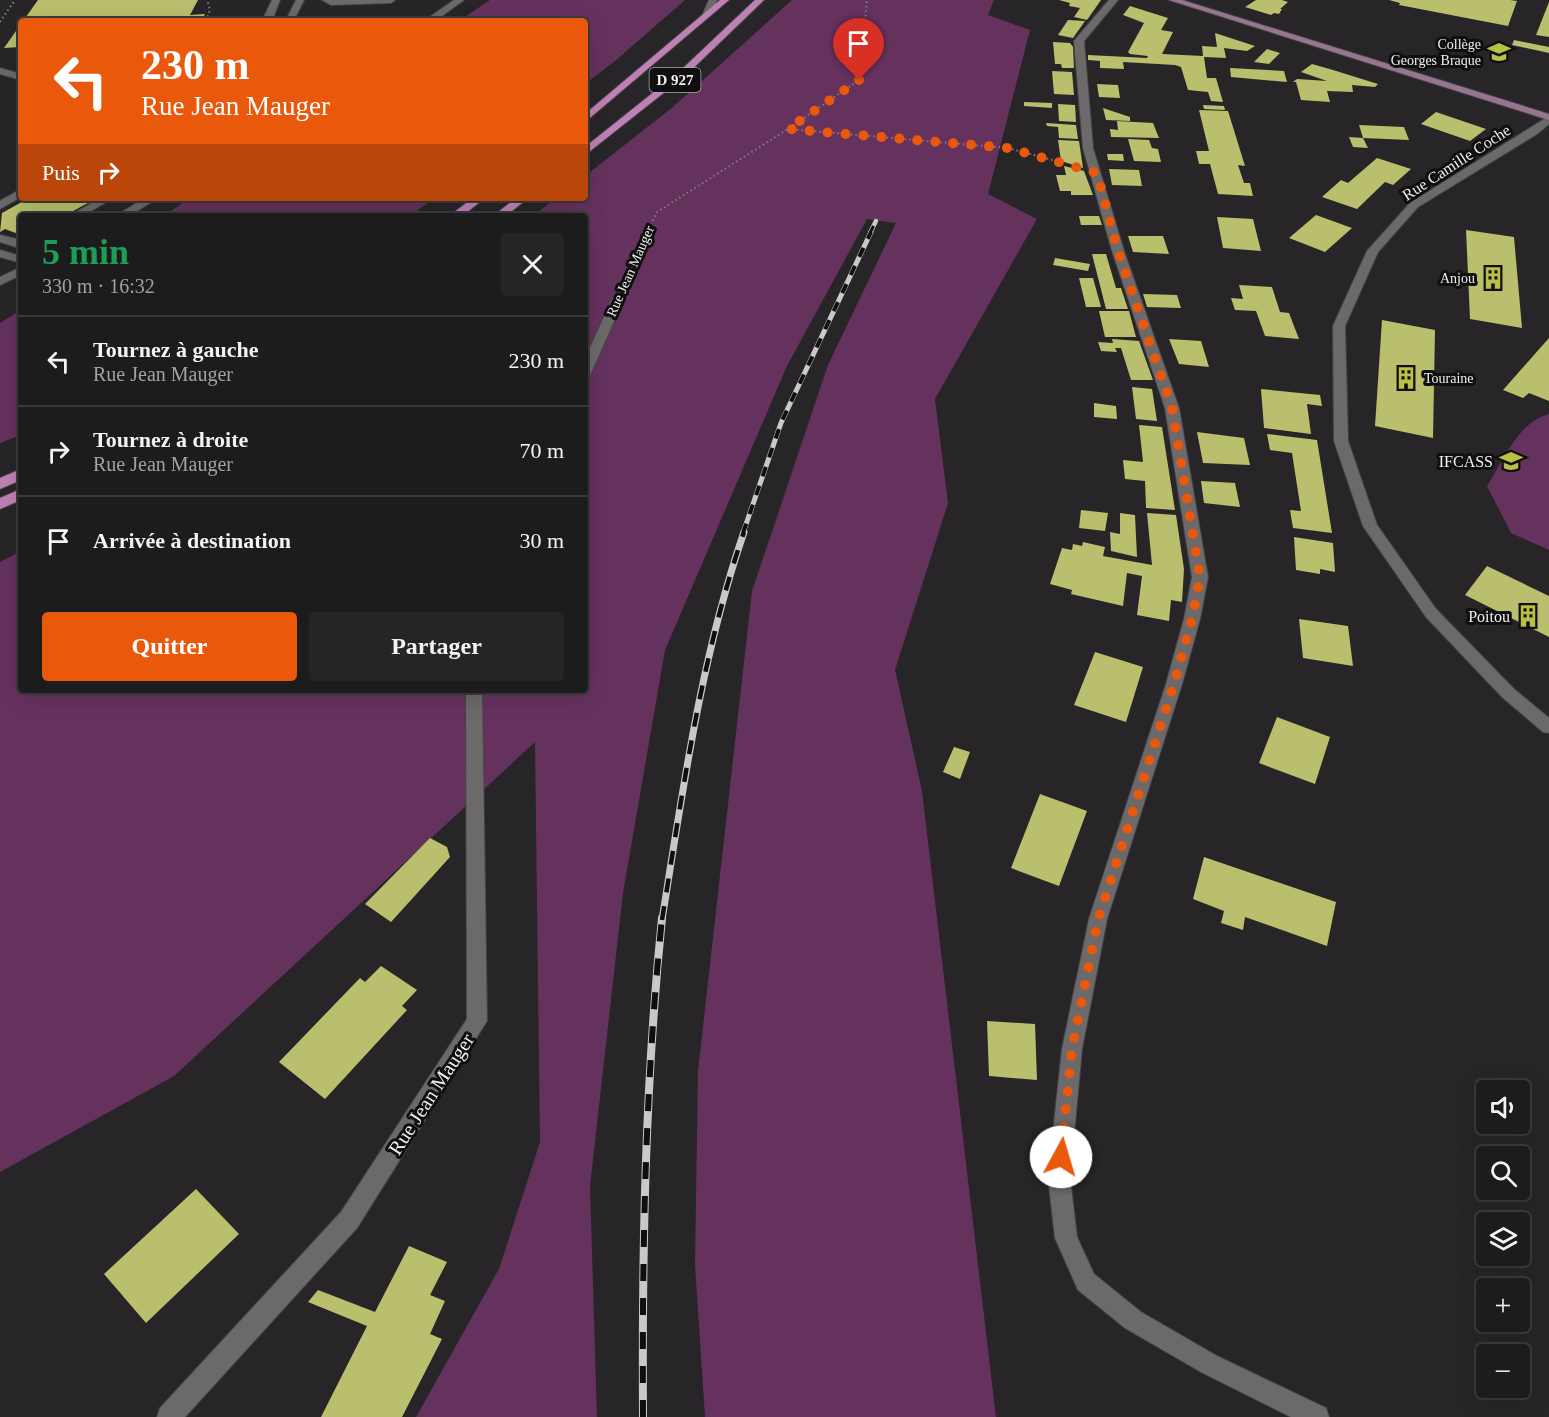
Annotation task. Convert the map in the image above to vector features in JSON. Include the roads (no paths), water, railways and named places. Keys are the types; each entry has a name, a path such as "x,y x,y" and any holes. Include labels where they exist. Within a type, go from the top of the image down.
{"main road":[{"name":"D 927","path":"588,116 725,0"},
{"name":"D 927","path":"588,150 682,74 760,0"},
{"path":"1173,0 1549,118"},
{"path":"459,213 476,201"},
{"path":"503,213 519,201"},
{"path":"0,484 18,475"},
{"path":"0,504 18,495"}],"street":[{"path":"268,18 276,0"},
{"path":"291,18 300,0"},
{"path":"326,0 391,0"},
{"path":"433,18 460,0"},
{"path":"706,16 712,0"},
{"path":"1114,0 1079,41 1088,148 1118,251 1172,408 1200,577 1192,619 1174,684 1098,920 1072,1049 1059,1178 1066,1238 1086,1282 1133,1320 1209,1364 1317,1417"},
{"path":"0,71 18,76"},
{"name":"Rue Camille Coche","path":"1549,118 1533,132 1414,205 1373,251 1339,326 1341,441 1370,526 1431,614 1508,693 1549,727"},
{"path":"0,195 18,186"},
{"path":"0,206 18,194"},
{"path":"80,213 102,201"},
{"path":"126,213 148,201"},
{"path":"0,238 18,244"},
{"path":"0,253 18,259"},
{"path":"0,281 18,272"},
{"name":"Rue Jean Mauger","path":"588,366 618,299"},
{"name":"Rue Jean Mauger","path":"169,1417 350,1220 477,1022 474,693"}],"railway":[{"path":"870,233 876,221"},
{"path":"743,533 781,423 871,232"},
{"path":"662,920 705,675 729,579 744,532"},
{"path":"643,1417 643,1292 648,1105 662,918"}],"place":[{"name":"Collège Georges Braque","path":"1499,52"},
{"name":"Anjou","path":"1493,278"},
{"name":"Touraine","path":"1406,378"},
{"name":"IFCASS","path":"1511,461"},
{"name":"Poitou","path":"1528,616"}]}
